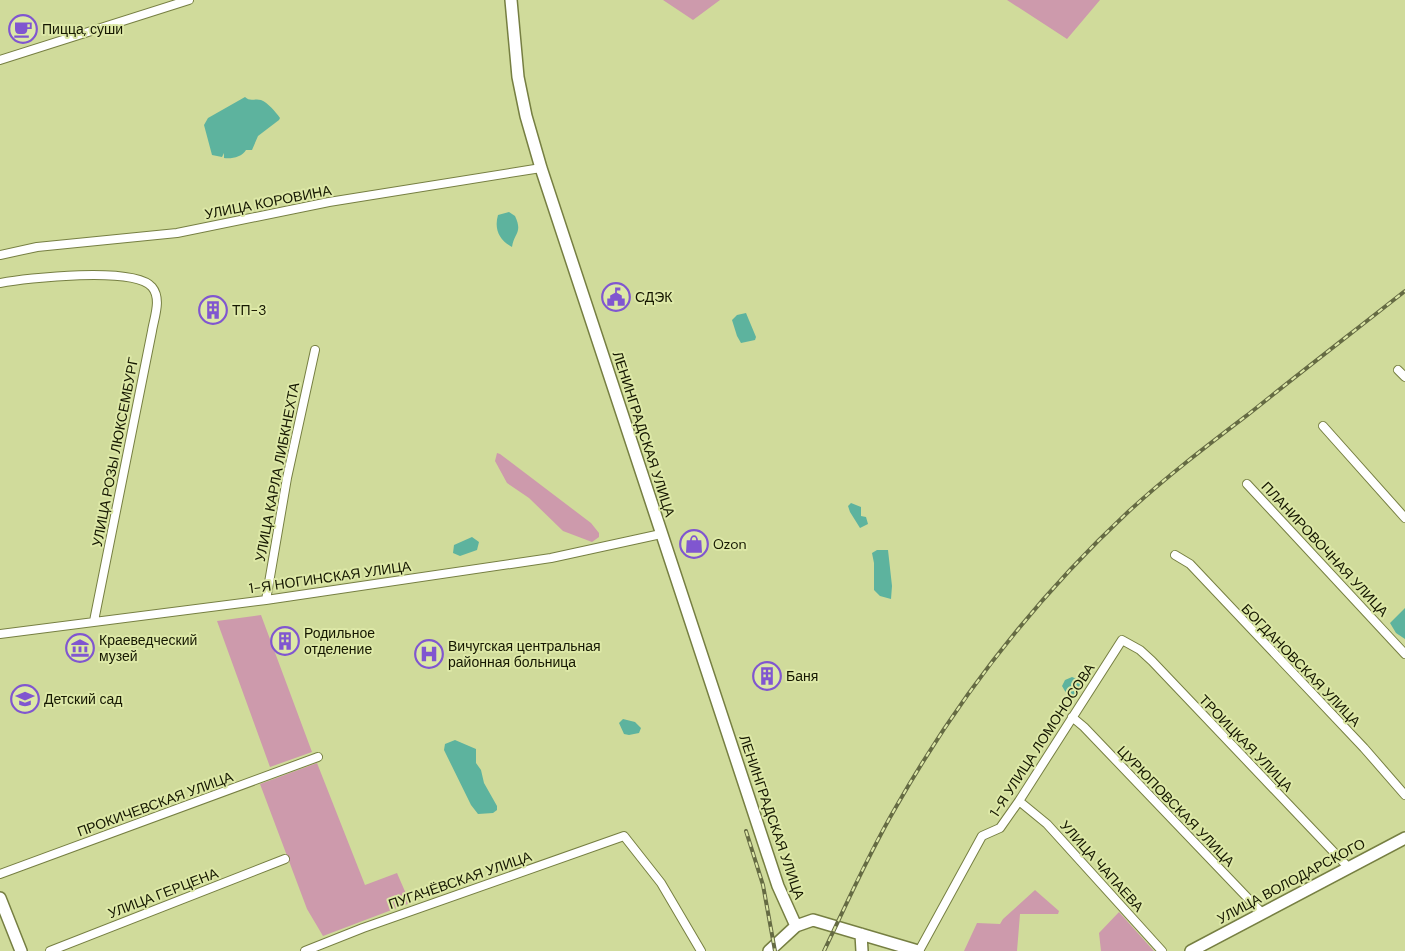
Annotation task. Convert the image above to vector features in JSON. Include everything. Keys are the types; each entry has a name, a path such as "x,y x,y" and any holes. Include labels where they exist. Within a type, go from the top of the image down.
{"main road":[{"name":"ЛЕНИНГРАДСКАЯ УЛИЦА","path":"511,0 518,77 526,116 541,168 778,886 796,926"},
{"name":"УЛИЦА ВОЛОДАРСКОГО","path":"1191,951 1405,838"},
{"path":"0,898 21,951"},
{"path":"769,951 796,926 813,920 822,921 918,951"},
{"path":"861,934 862,951"}],"street":[{"path":"0,60 190,0"},
{"name":"УЛИЦА КОРОВИНА","path":"0,255 37,247 177,233 329,202 541,168"},
{"name":"УЛИЦА РОЗЫ ЛЮКСЕМБУРГ","path":"0,283 41,276 98,276 142,281 153,288 157,302 94,621"},
{"name":"УЛИЦА КАРЛА ЛИБКНЕХТА","path":"266,600 287,478 315,350"},
{"path":"1398,370 1405,377"},
{"path":"1323,426 1405,518"},
{"name":"ПЛАНИРОВОЧНАЯ УЛИЦА","path":"1247,484 1405,654"},
{"name":"1-Я НОГИНСКАЯ УЛИЦА","path":"0,634 266,600 551,558 661,534"},
{"name":"БОГДАНОВСКАЯ УЛИЦА","path":"1175,555 1190,564 1364,748 1405,795"},
{"name":"1-Я УЛИЦА ЛОМОНОСОВА","path":"918,951 982,836 1000,828 1122,640"},
{"name":"ТРОИЦКАЯ УЛИЦА","path":"1122,640 1136,647 1152,661 1348,867"},
{"name":"ЦУРЮПОВСКАЯ УЛИЦА","path":"1072,718 1262,913"},
{"name":"ПРОКИЧЕВСКАЯ УЛИЦА","path":"0,874 318,757"},
{"name":"УЛИЦА ЧАПАЕВА","path":"1019,801 1047,824 1162,951"},
{"name":"ПУГАЧЁВСКАЯ УЛИЦА","path":"305,951 372,924 624,836 662,883 701,951"},
{"name":"УЛИЦА ГЕРЦЕНА","path":"50,951 284,859"}],"shaded area":[{"path":"663,0 720,0 693,20"},
{"path":"1007,0 1100,0 1067,39"},
{"path":"497,453 591,523 599,533 599,537 592,542 563,531 529,498 507,483 495,461"},
{"path":"261,615 312,752 270,767 217,621"},
{"path":"317,763 365,885 397,873 410,903 323,936 307,909 260,784"},
{"path":"1035,890 1059,911 1058,914 1020,914 1017,951 964,951 977,923 1000,924"},
{"path":"1119,912 1154,951 1101,951 1099,933"}],"water":[{"path":"245,97 261,100 266,103 278,115 279,120 258,136 252,150 246,150 239,156 230,158 224,158 224,153 222,157 212,155 204,125 208,118"},
{"path":"509,212 515,216 518,226 512,247 504,241 497,229 498,215"},
{"path":"746,313 756,337 755,340 741,343 732,320 737,315"},
{"path":"851,503 861,507 861,516 866,517 868,524 860,528 850,512 848,506"},
{"path":"472,537 479,542 477,550 460,556 453,553 454,545"},
{"path":"877,550 888,550 892,586 891,599 880,596 874,590 872,553"},
{"path":"1405,608 1405,639 1396,633 1390,623"},
{"path":"1072,677 1082,681 1074,697 1069,698 1062,686 1065,680"},
{"path":"623,719 635,722 641,728 639,733 624,734 619,723"},
{"path":"455,740 476,749 476,763 481,770 484,783 497,806 497,810 493,813 478,814 471,805 444,750 445,744"}],"railway":[{"path":"824,951 877,842 920,767 973,688 1031,614 1094,545 1158,486 1405,291"},
{"path":"746,831 763,885 775,951"}],"place":[{"name":"Пицца, суши","path":"23,29"},
{"name":"СДЭК","path":"616,297"},
{"name":"ТП-3","path":"213,310"},
{"name":"Ozon","path":"694,544"},
{"name":"Родильное отделение","path":"285,641"},
{"name":"Краеведческий музей","path":"80,648"},
{"name":"Вичугская центральная районная больница","path":"429,654"},
{"name":"Баня","path":"767,676"},
{"name":"Детский сад","path":"25,699"}]}
